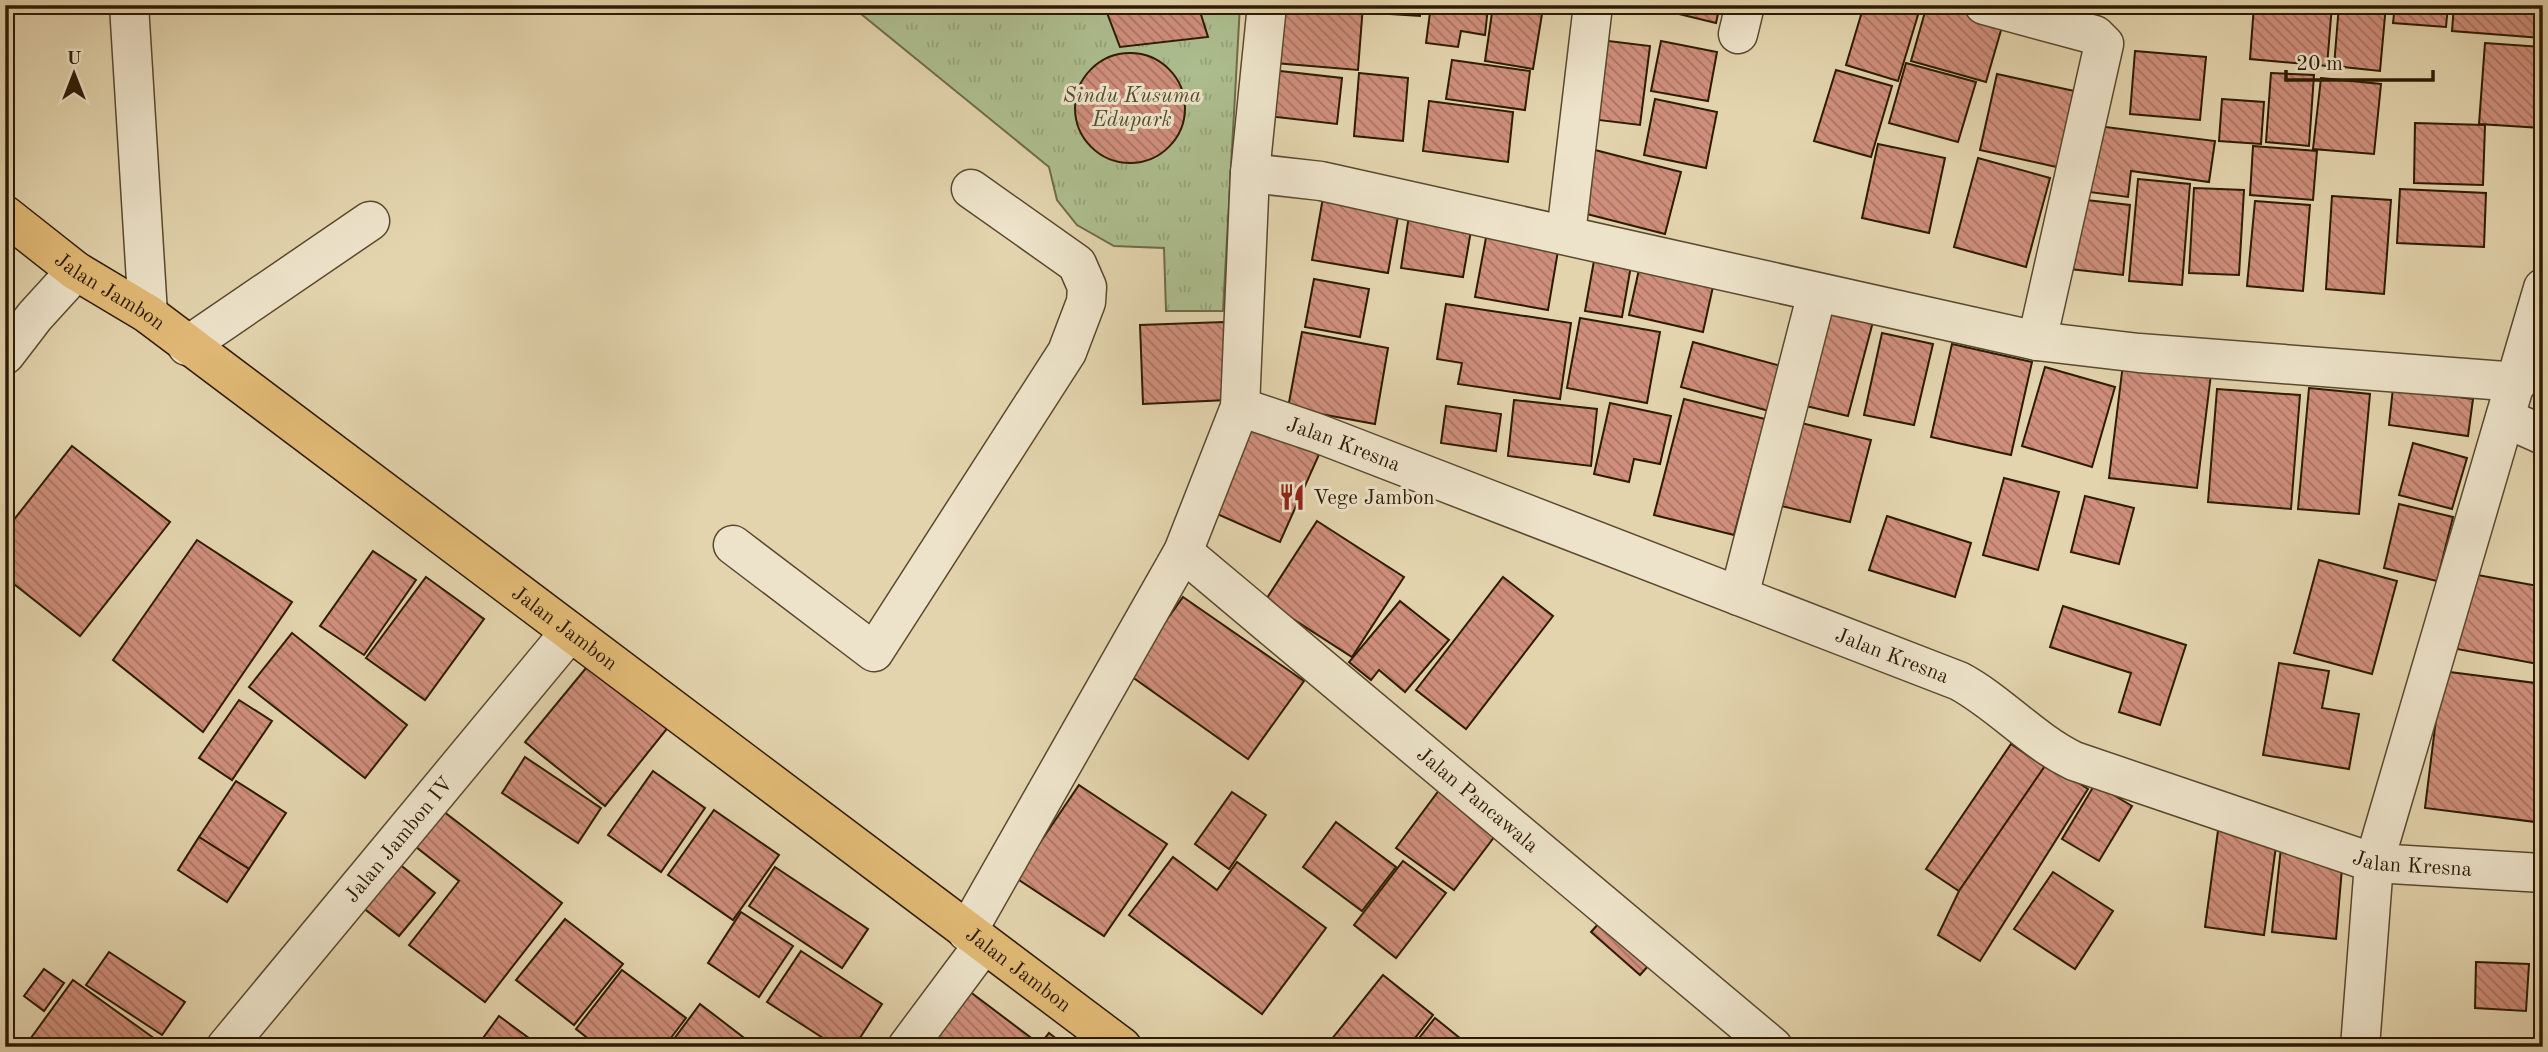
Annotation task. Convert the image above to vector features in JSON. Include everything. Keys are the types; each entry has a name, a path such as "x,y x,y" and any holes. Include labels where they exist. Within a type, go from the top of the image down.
{"main road":[{"name":"Jalan Jambon","path":"5,215 76,271 148,314 570,632 632,675 975,939 1122,1047"}],"street":[{"path":"907,1047 975,939 1183,552 1240,407 1250,173 1267,5"},
{"path":"1566,234 1593,5"},
{"path":"1984,5 2095,35 2104,44 2037,341"},
{"path":"129,22 148,314"},
{"path":"1250,173 1321,181 2037,341 2139,353 2518,382"},
{"path":"733,545 874,652 1067,352 1086,302 1087,287 1077,264 971,189"},
{"path":"187,346 370,221"},
{"path":"5,355 35,316 76,271"},
{"path":"2360,1047 2374,863 2505,418 2518,382 2543,288"},
{"path":"1739,596 1817,293"},
{"name":"Jalan Kresna","path":"1240,407 1317,433 1959,681 1981,693 2055,752 2074,761 2374,863 2543,873"},
{"path":"2505,418 2543,435"},
{"name":"Jalan Pancawala","path":"1183,552 1773,1047"},
{"name":"Jalan Jambon IV","path":"226,1047 570,632"}],"green space":[{"name":"Sindu Kusuma Edupark","path":"850,5 1240,5 1223,311 1166,311 1164,248 1114,246 1077,225 1057,200 1049,167"}],"building":[{"path":"1104,5 1198,5 1208,37 1120,47"},
{"path":"1281,5 1363,5 1358,70 1275,63"},
{"path":"1375,5 1421,5 1420,16 1375,13"},
{"path":"1431,5 1488,7 1485,35 1461,31 1458,47 1426,43"},
{"path":"1497,5 1544,5 1543,11"},
{"path":"1642,5 1720,5 1716,23"},
{"path":"1864,5 1921,5 1898,81 1846,65"},
{"path":"1927,5 1951,5 2004,20 1986,82 1911,61"},
{"path":"2254,5 2332,5 2327,66 2250,59"},
{"path":"2339,5 2386,5 2380,71 2334,66"},
{"path":"2395,5 2448,5 2446,27 2393,23"},
{"path":"2454,5 2543,5 2543,38 2452,31"},
{"path":"1493,6 1542,14 1533,69 1485,61"},
{"path":"1600,40 1650,46 1640,125 1590,119"},
{"path":"1661,41 1717,52 1708,101 1651,91"},
{"path":"2485,43 2543,47 2543,128 2479,124"},
{"path":"2135,51 2206,57 2200,120 2130,114"},
{"path":"1130,53 1151,57 1169,69 1181,87 1185,108 1181,129 1169,147 1151,159 1130,163 1109,159 1091,147 1079,129 1075,108 1079,87 1091,69 1109,57"},
{"path":"1452,60 1530,71 1525,110 1446,99"},
{"path":"1906,63 1976,82 1958,142 1889,123"},
{"path":"1271,70 1342,78 1337,124 1267,116"},
{"path":"1836,70 1892,86 1871,157 1814,141"},
{"path":"1359,73 1408,78 1403,141 1354,136"},
{"path":"2271,73 2314,75 2309,146 2266,142"},
{"path":"1997,74 2079,92 2061,168 1980,150"},
{"path":"2321,78 2381,84 2374,154 2313,149"},
{"path":"1655,99 1717,112 1706,168 1644,155"},
{"path":"2222,99 2264,102 2261,144 2219,141"},
{"path":"1429,101 1513,112 1508,162 1423,151"},
{"path":"2415,123 2485,125 2483,185 2414,183"},
{"path":"2090,125 2215,141 2209,182 2131,171 2128,197 2081,191"},
{"path":"1878,144 1945,158 1929,233 1862,218"},
{"path":"2253,146 2317,151 2313,200 2250,195"},
{"path":"1595,150 1681,172 1665,234 1579,212"},
{"path":"1978,158 2050,178 2026,267 1954,247"},
{"path":"2138,179 2190,184 2182,285 2129,281"},
{"path":"2194,188 2244,190 2239,275 2189,273"},
{"path":"2400,189 2486,193 2484,247 2397,243"},
{"path":"1324,192 1400,205 1388,273 1312,260"},
{"path":"2332,196 2391,200 2384,294 2326,289"},
{"path":"2077,199 2130,205 2123,275 2070,269"},
{"path":"2255,201 2310,205 2303,291 2247,286"},
{"path":"1410,209 1473,219 1463,277 1401,268"},
{"path":"1488,227 1560,239 1548,310 1475,297"},
{"path":"1595,255 1632,260 1622,317 1585,311"},
{"path":"1640,265 1714,282 1703,332 1629,315"},
{"path":"1314,279 1369,289 1360,337 1305,327"},
{"path":"1446,304 1571,323 1560,399 1458,384 1462,363 1437,359"},
{"path":"1832,307 1874,318 1848,416 1806,406"},
{"path":"1580,318 1660,332 1647,403 1567,388"},
{"path":"1224,322 1227,400 1143,404 1140,325"},
{"path":"1302,332 1388,348 1375,424 1288,408"},
{"path":"1882,333 1933,344 1914,425 1864,415"},
{"path":"1693,342 1781,366 1769,411 1681,387"},
{"path":"1952,344 2032,362 2011,455 1931,437"},
{"path":"2123,364 2211,374 2197,488 2109,478"},
{"path":"2045,367 2115,387 2092,467 2022,446"},
{"path":"2309,388 2370,394 2359,514 2298,509"},
{"path":"2393,388 2473,399 2468,436 2389,425"},
{"path":"2217,389 2300,395 2291,509 2208,502"},
{"path":"1684,399 1765,419 1734,535 1654,515"},
{"path":"1514,400 1597,409 1591,466 1508,456"},
{"path":"1610,403 1671,416 1660,464 1634,459 1629,482 1594,474"},
{"path":"1446,406 1501,414 1496,451 1441,443"},
{"path":"1246,417 1321,450 1280,542 1206,509"},
{"path":"1797,422 1871,440 1850,522 1777,505"},
{"path":"2413,443 2467,458 2452,509 2399,495"},
{"path":"72,446 170,522 80,636 5,577 5,531"},
{"path":"2004,478 2059,492 2038,570 1983,555"},
{"path":"2085,496 2134,508 2119,564 2071,552"},
{"path":"2399,504 2453,517 2437,581 2384,568"},
{"path":"1887,516 1971,543 1955,597 1869,570"},
{"path":"1317,521 1404,577 1352,657 1265,601"},
{"path":"197,540 292,602 203,732 113,660"},
{"path":"373,551 416,580 364,655 320,626"},
{"path":"2319,560 2397,581 2372,674 2294,653"},
{"path":"2472,574 2543,587 2543,665 2457,649"},
{"path":"426,577 484,619 425,700 366,658"},
{"path":"1503,577 1553,616 1466,729 1416,690"},
{"path":"1183,597 1304,681 1248,759 1128,674"},
{"path":"1400,601 1449,640 1405,692 1379,670 1371,680 1349,662"},
{"path":"2063,606 2186,645 2160,725 2119,712 2131,673 2050,647"},
{"path":"292,633 407,725 365,778 249,687"},
{"path":"591,662 670,725 605,806 525,742"},
{"path":"2279,663 2329,671 2322,708 2359,714 2349,769 2263,755"},
{"path":"2442,671 2543,684 2543,823 2425,808"},
{"path":"239,700 272,721 232,780 199,758"},
{"path":"2011,744 2045,767 1959,891 1926,869"},
{"path":"525,757 601,808 578,843 502,793"},
{"path":"2047,763 2088,789 1980,961 1938,935 1959,891"},
{"path":"653,771 705,808 661,872 608,835"},
{"path":"236,781 286,813 249,869 199,837"},
{"path":"2095,784 2132,806 2099,861 2062,839"},
{"path":"1079,785 1167,844 1104,936 1016,878"},
{"path":"1440,789 1498,832 1454,890 1396,848"},
{"path":"1232,792 1266,815 1229,869 1195,844"},
{"path":"434,804 562,903 485,1002 409,945 459,881 406,839"},
{"path":"714,810 779,855 733,920 668,875"},
{"path":"1336,822 1396,867 1362,911 1303,867"},
{"path":"2219,823 2278,831 2264,935 2205,927"},
{"path":"199,837 249,869 227,902 178,870"},
{"path":"2282,838 2343,856 2336,939 2272,932"},
{"path":"1173,857 1217,890 1237,862 1326,928 1262,1014 1129,915"},
{"path":"393,859 435,893 399,936 357,903"},
{"path":"1403,861 1446,893 1396,958 1354,925"},
{"path":"775,867 868,929 842,968 749,906"},
{"path":"2053,872 2113,911 2075,969 2014,929"},
{"path":"741,912 793,946 759,997 708,963"},
{"path":"1609,912 1658,955 1640,975 1591,932"},
{"path":"565,919 623,964 574,1025 516,980"},
{"path":"801,951 882,1004 854,1047 837,1047 767,1002"},
{"path":"109,952 185,1002 162,1035 86,985"},
{"path":"2476,962 2529,964 2526,1011 2475,1008"},
{"path":"44,969 64,983 44,1011 24,996"},
{"path":"622,970 686,1018 664,1047 599,1047 576,1029"},
{"path":"1383,975 1433,1015 1408,1047 1340,1047 1331,1040"},
{"path":"73,980 155,1039 150,1047 35,1047 28,1042"},
{"path":"969,991 1030,1037 1023,1047 927,1047"},
{"path":"700,1004 756,1047 668,1047"},
{"path":"499,1016 541,1047 478,1045"},
{"path":"1435,1018 1471,1047 1412,1047"},
{"path":"1049,1033 1067,1047 1038,1047"}],"place":[{"name":"Vege Jambon","path":"1292,497"}]}
